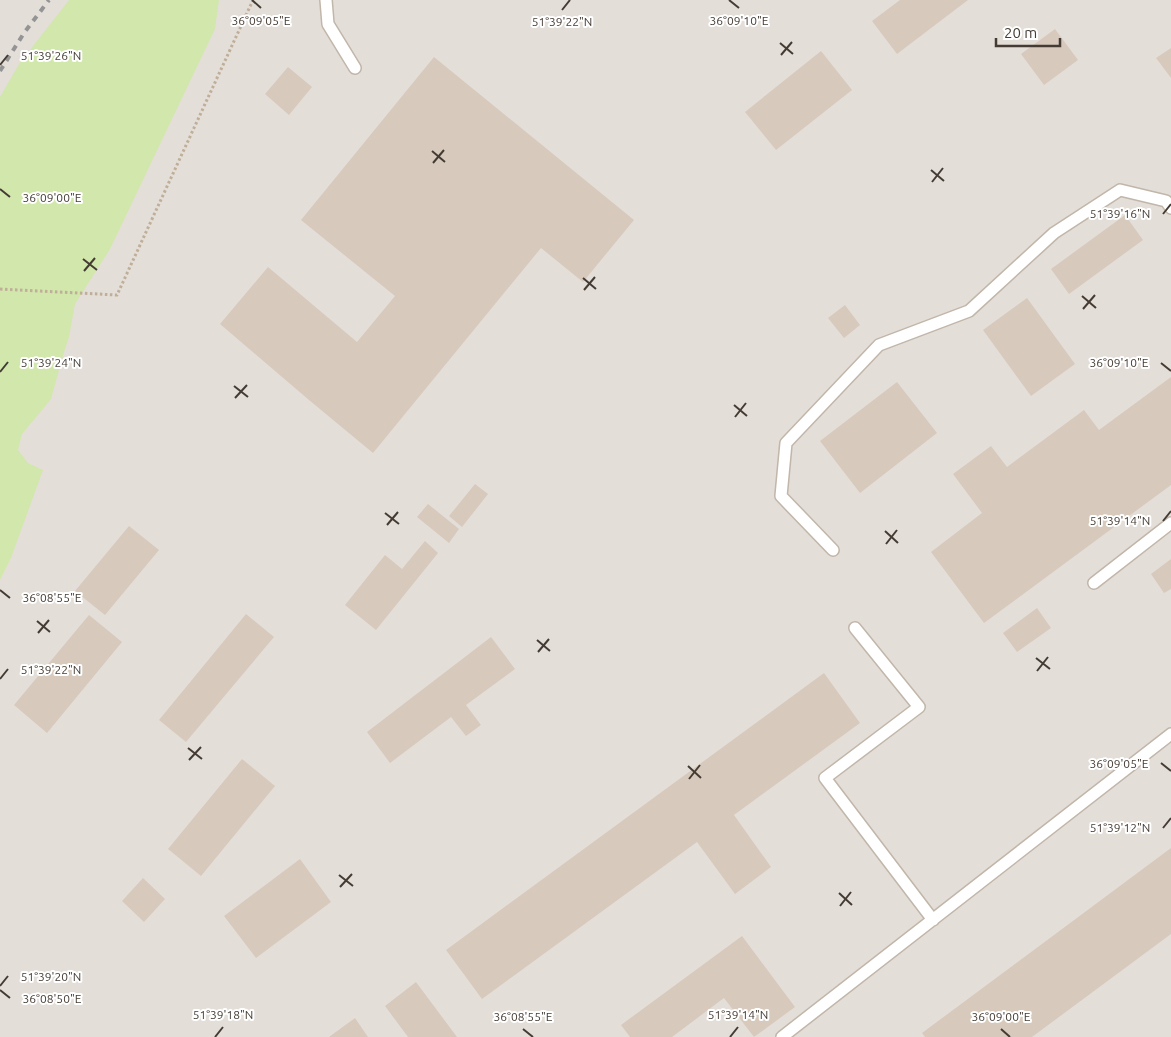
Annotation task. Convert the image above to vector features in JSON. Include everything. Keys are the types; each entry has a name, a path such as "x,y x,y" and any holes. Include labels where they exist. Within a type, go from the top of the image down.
{"lane":[{"path":"326,0 328,24 355,68"},
{"path":"833,550 781,496 786,443 879,346 969,312 1054,233 1120,190 1166,201 1171,208"},
{"path":"1094,583 1171,523"},
{"path":"855,628 919,707 825,778 933,920"},
{"path":"782,1037 1171,734"}],"path":[{"path":"0,289 117,295 253,0"}],"shaded area":[{"path":"0,0 1171,0 1171,1037 0,1037"}],"green space":[{"path":"69,0 219,0 215,29 110,249 75,304 69,337 51,399 22,434 18,450 28,463 43,470 11,558 0,580 0,97 19,64"}],"building":[{"path":"900,0 968,0 897,54 872,21"},
{"path":"1055,29 1078,60 1044,85 1021,54"},
{"path":"1171,48 1171,78 1156,58"},
{"path":"821,51 852,90 776,150 745,112"},
{"path":"434,57 634,220 583,282 541,248 373,453 220,324 268,267 357,342 395,296 301,220"},
{"path":"288,67 312,87 289,115 265,94"},
{"path":"1125,215 1143,240 1069,294 1051,269"},
{"path":"1027,298 1075,364 1031,396 983,330"},
{"path":"845,305 860,325 844,338 828,318"},
{"path":"1171,377 1171,485 984,623 931,552 982,513 953,474 991,446 1007,467 1084,410 1099,430"},
{"path":"897,382 937,433 860,493 820,441"},
{"path":"475,484 488,494 462,527 449,516"},
{"path":"428,504 459,529 449,543 417,517"},
{"path":"129,526 159,550 105,615 75,591"},
{"path":"425,541 438,553 376,630 345,605 385,555 402,569"},
{"path":"1171,559 1171,589 1164,593 1151,574"},
{"path":"1037,608 1051,628 1017,652 1003,633"},
{"path":"246,614 274,637 186,742 159,720"},
{"path":"89,615 122,642 47,733 14,705"},
{"path":"491,637 515,669 466,705 481,725 466,736 451,717 390,763 367,732"},
{"path":"824,673 860,723 734,815 771,867 735,894 697,842 482,999 446,950"},
{"path":"242,759 275,786 201,876 168,849"},
{"path":"1171,848 1171,934 1032,1037 925,1037 922,1033"},
{"path":"300,859 331,902 256,958 224,916"},
{"path":"143,878 165,899 144,922 122,901"},
{"path":"742,936 795,1007 754,1037 724,998 672,1037 630,1037 621,1025"},
{"path":"416,982 457,1037 408,1037 385,1006"},
{"path":"355,1018 368,1037 329,1037"}],"railway":[{"path":"0,71 24,33 49,0"}]}
